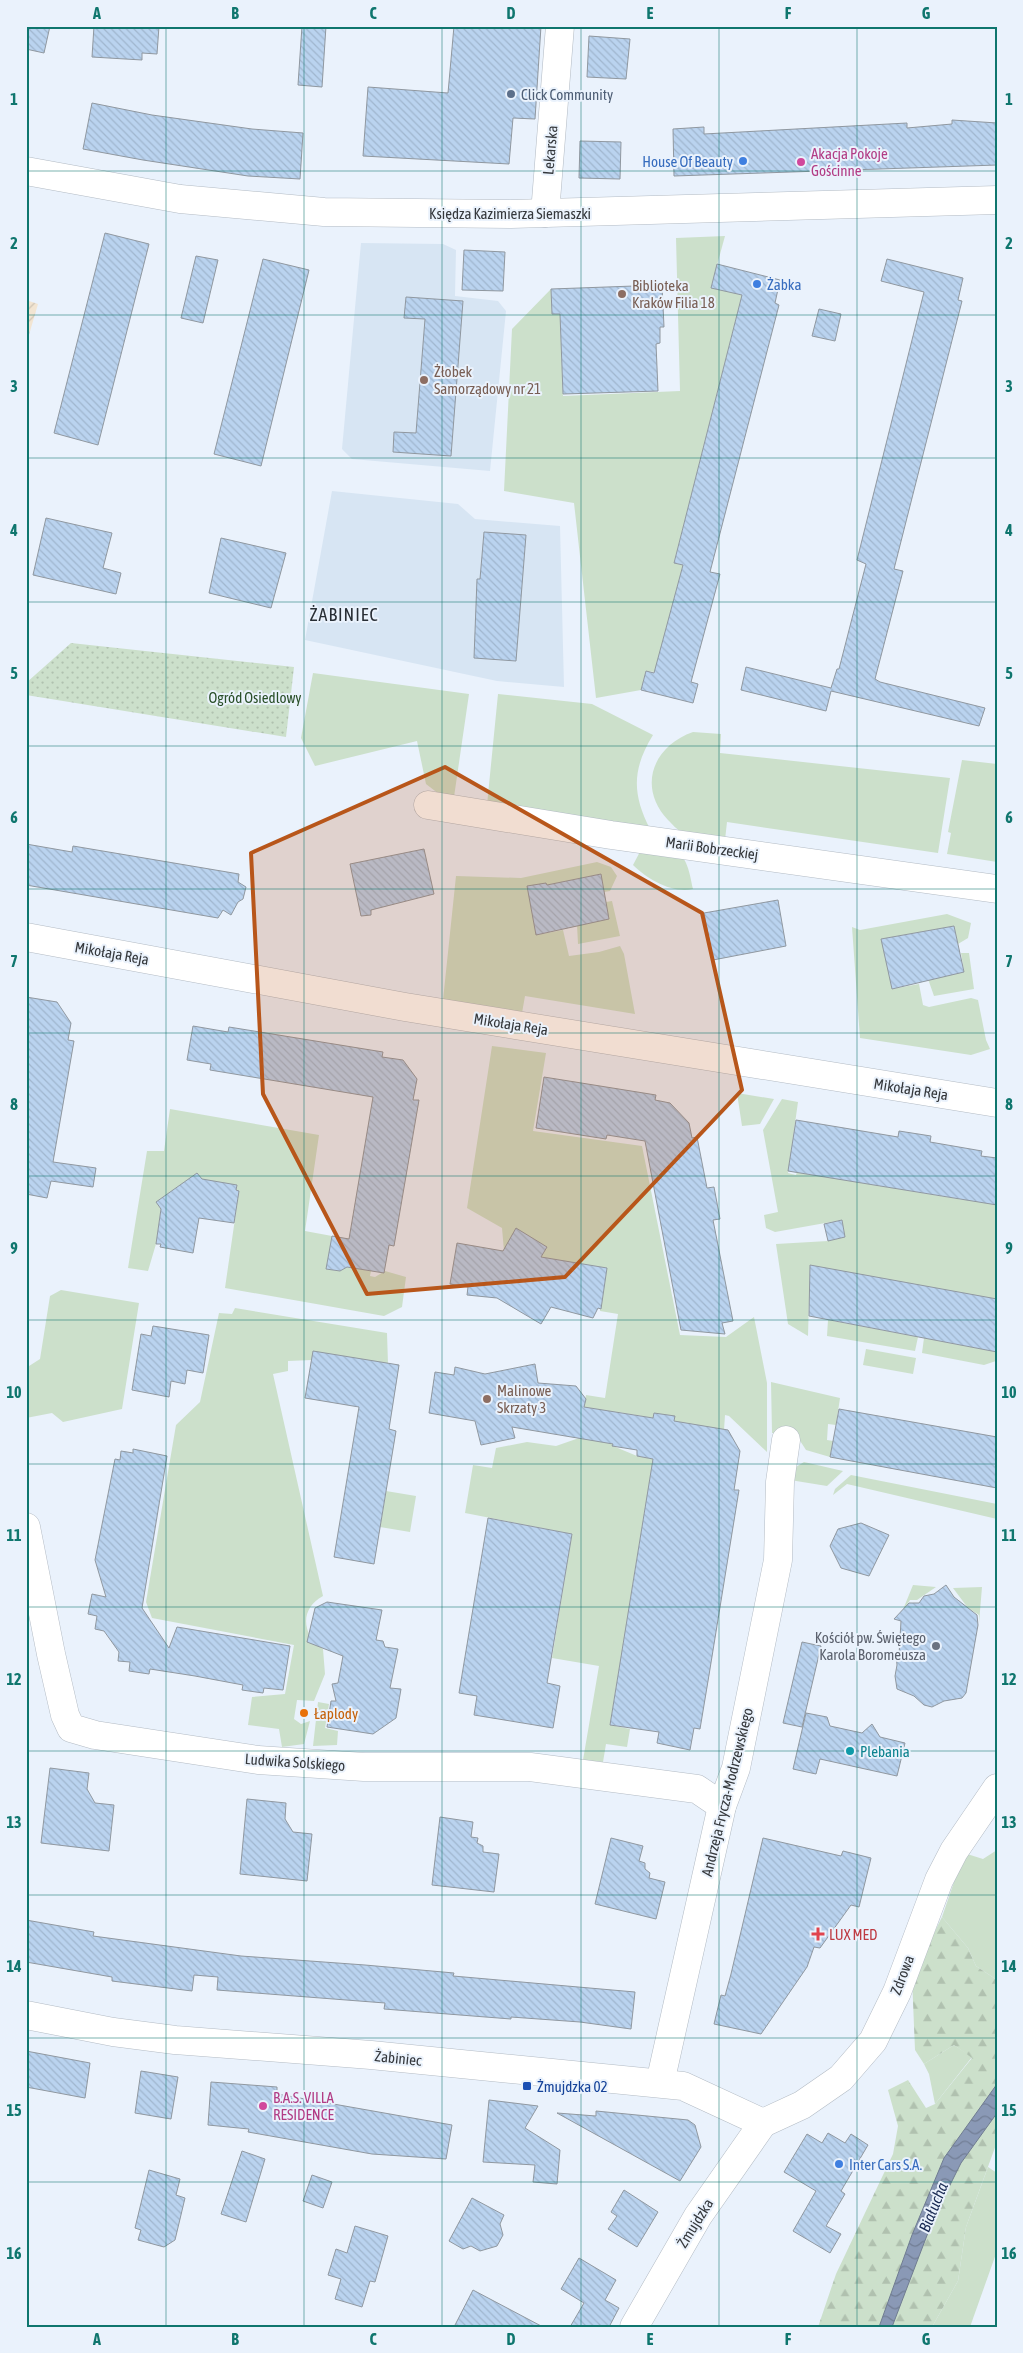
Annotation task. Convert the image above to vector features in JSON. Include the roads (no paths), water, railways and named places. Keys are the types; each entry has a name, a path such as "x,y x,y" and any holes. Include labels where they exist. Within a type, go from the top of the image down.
{"street":[{"name":"Lekarska","path":"545,213 560,26"},
{"name":"Księdza Kazimierza Siemaszki","path":"26,170 180,199 307,211 545,213 997,200"},
{"name":"Marii Bobrzeckiej","path":"428,805 612,835 997,889"},
{"name":"Mikołaja Reja","path":"26,937 405,1006 997,1103"},
{"name":"Andrzeja Frycza-Modrzewskiego","path":"660,2083 722,1806 736,1768 778,1560 780,1482 786,1440"},
{"name":"Ludwika Solskiego","path":"26,1527 51,1654 65,1715 71,1728 95,1735 258,1760 364,1767 530,1767 632,1779 697,1789 722,1806"},
{"name":"Zdrowa","path":"764,2124 802,2106 842,2078 873,2041 896,1992 939,1880 954,1851 997,1788"},
{"name":"Żabiniec","path":"26,2015 113,2032 175,2040 371,2055 683,2086 697,2090 764,2124"},
{"name":"Żmujdzka","path":"634,2327 698,2216 764,2124"}],"water":[{"name":"Białucha","path":"997,2084 997,2113 961,2163 934,2217 892,2327 879,2327 912,2235 944,2158"}],"place":[{"name":"Click Community","path":"511,94"},
{"name":"House Of Beauty","path":"743,161"},
{"name":"Akacja Pokoje Gościnne","path":"801,162"},
{"name":"Żabka","path":"757,284"},
{"name":"Biblioteka Kraków Filia 18","path":"622,294"},
{"name":"Żłobek Samorządowy nr 21","path":"424,380"},
{"name":"Malinowe Skrzaty 3","path":"487,1399"},
{"name":"Kościół pw. Świętego Karola Boromeusza","path":"936,1646"},
{"name":"Łaplody","path":"304,1713"},
{"name":"Plebania","path":"850,1751"},
{"name":"LUX MED","path":"818,1934"},
{"name":"Żmujdzka 02","path":"527,2086"},
{"name":"B.A.S. VILLA RESIDENCE","path":"263,2106"},
{"name":"Inter Cars S.A.","path":"839,2164"}],"district":[{"name":"ŻABINIEC","path":"344,614"}],"park label":[{"name":"Ogród Osiedlowy","path":"255,697"}]}
